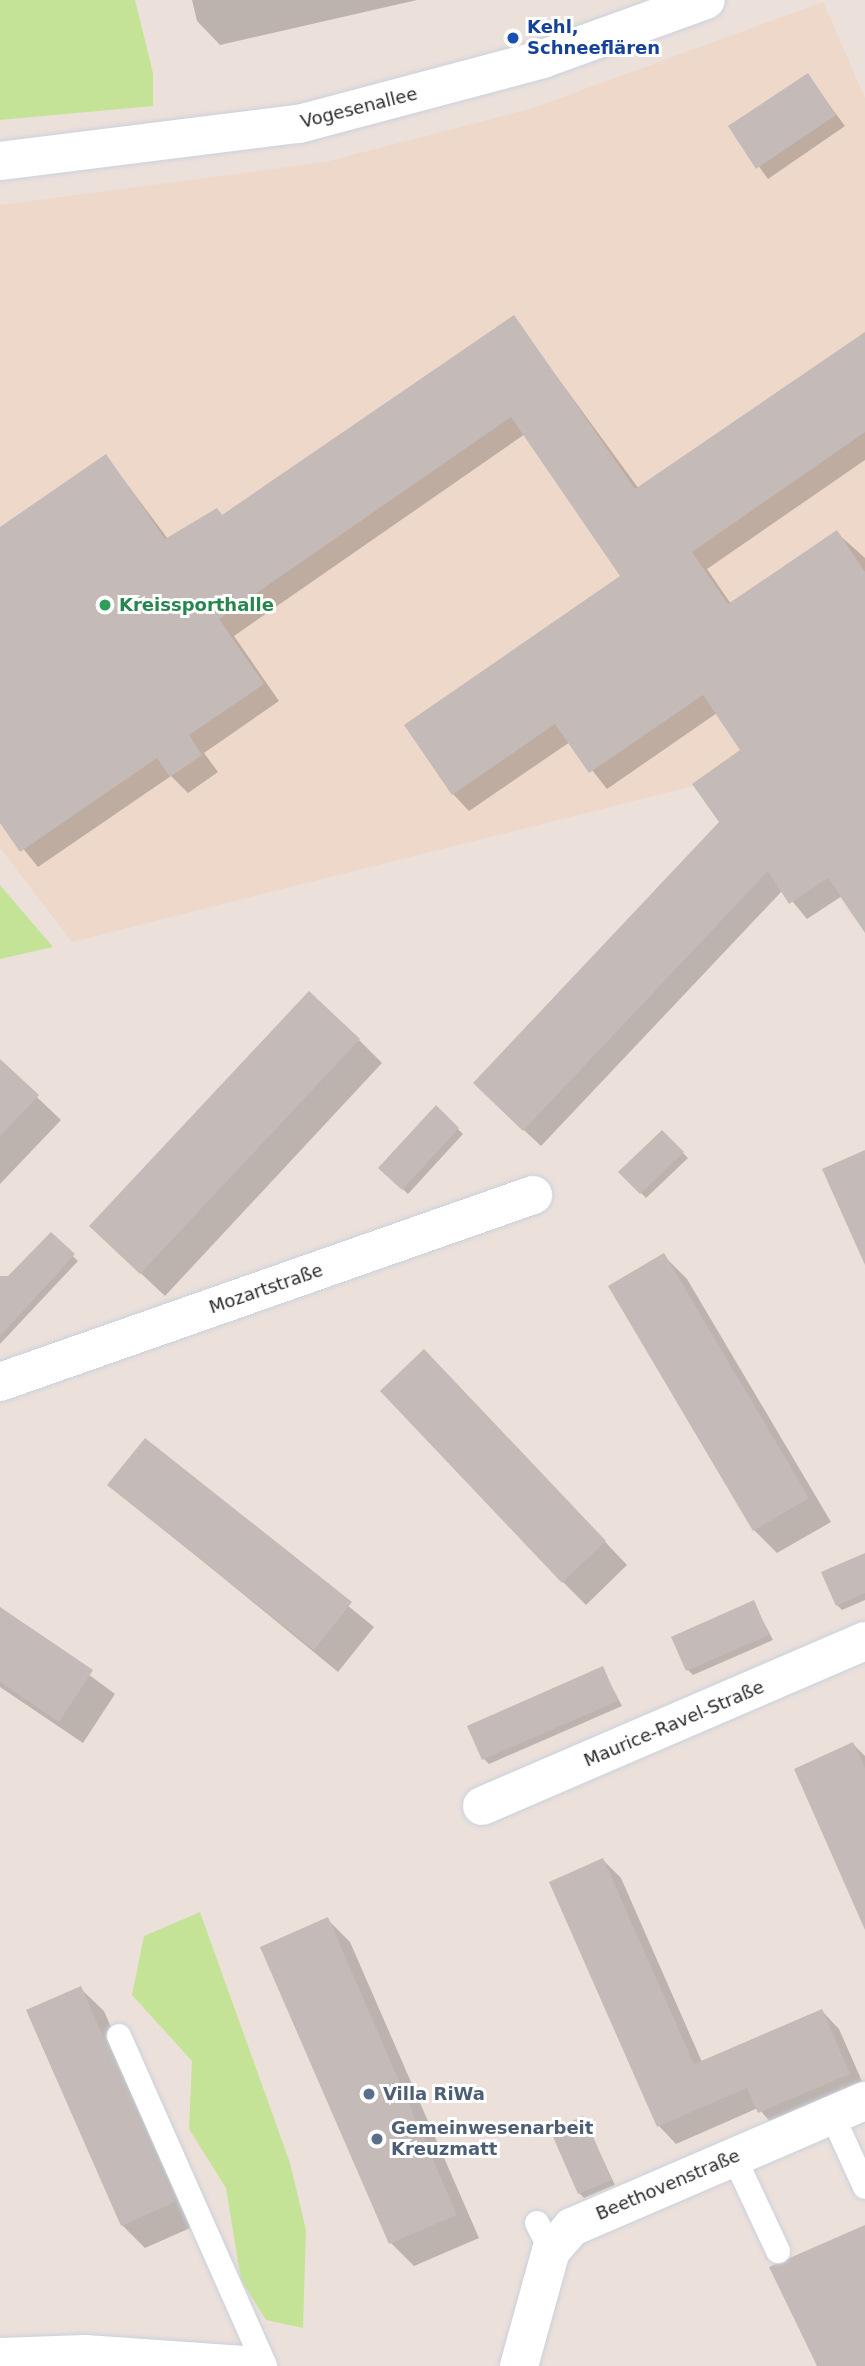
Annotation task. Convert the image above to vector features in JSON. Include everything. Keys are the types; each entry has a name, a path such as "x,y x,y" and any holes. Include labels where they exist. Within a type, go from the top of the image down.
{"street":[{"name":"Vogesenallee","path":"0,161 299,124 543,59 706,0"},
{"name":"Mozartstraße","path":"0,1382 533,1195"},
{"name":"Maurice-Ravel-Straße","path":"482,1806 865,1641"},
{"name":"Beethovenstraße","path":"519,2366 544,2237 849,2108"},
{"path":"0,2357 85,2354 258,2366"}],"lane":[{"path":"119,2035 265,2366"},
{"path":"849,2108 865,2187"},
{"path":"734,2157 779,2251"}],"shaded area":[{"path":"823,2 865,98 865,910 853,918 758,770 72,942 0,848 0,205 325,162 530,109"}],"green space":[{"path":"0,0 135,0 153,73 153,106 0,120"},
{"path":"0,885 53,947 0,959"},
{"path":"200,1912 290,2163 306,2230 303,2328 266,2320 241,2280 226,2188 189,2129 192,2061 132,1995 144,1936"}],"building":[{"path":"808,73 836,115 756,169 728,126"},
{"path":"514,315 635,489 865,332 865,432 692,552 728,604 837,530 865,572 865,933 828,878 789,904 768,871 523,1131 473,1083 719,822 692,784 740,750 703,695 589,773 555,724 452,795 404,725 620,576 511,417 219,619 264,684 189,735 202,755 170,777 157,758 20,852 0,823 0,527 106,454 165,539 217,508 222,515"},
{"path":"309,991 360,1039 140,1274 89,1226"},
{"path":"0,1059 39,1095 0,1136"},
{"path":"436,1105 459,1128 402,1190 378,1168"},
{"path":"662,1130 684,1152 640,1194 618,1172"},
{"path":"865,1150 865,1265 822,1169"},
{"path":"51,1232 75,1254 0,1336 0,1276 8,1276"},
{"path":"664,1253 809,1498 753,1531 608,1286"},
{"path":"424,1349 606,1541 562,1583 380,1391"},
{"path":"145,1438 352,1602 314,1650 107,1485"},
{"path":"865,1553 865,1593 836,1606 821,1572"},
{"path":"754,1600 769,1635 686,1671 671,1637"},
{"path":"0,1607 93,1670 59,1722 0,1682"},
{"path":"603,1666 618,1701 482,1760 467,1726"},
{"path":"853,1742 865,1768 865,1930 794,1769"},
{"path":"603,1858 694,2064 822,2009 850,2074 758,2113 747,2088 657,2127 549,1882"},
{"path":"328,1917 457,2215 389,2244 260,1947"},
{"path":"81,1986 175,2202 121,2226 26,2010"},
{"path":"584,2116 612,2180 578,2194 550,2130"},
{"path":"865,2225 865,2366 817,2366 769,2267"}],"place":[{"name":"Kehl, Schneeflären","path":"513,38"},
{"name":"Kreissporthalle","path":"105,605"},
{"name":"Villa RiWa","path":"369,2094"},
{"name":"Gemeinwesenarbeit Kreuzmatt","path":"377,2139"}]}
